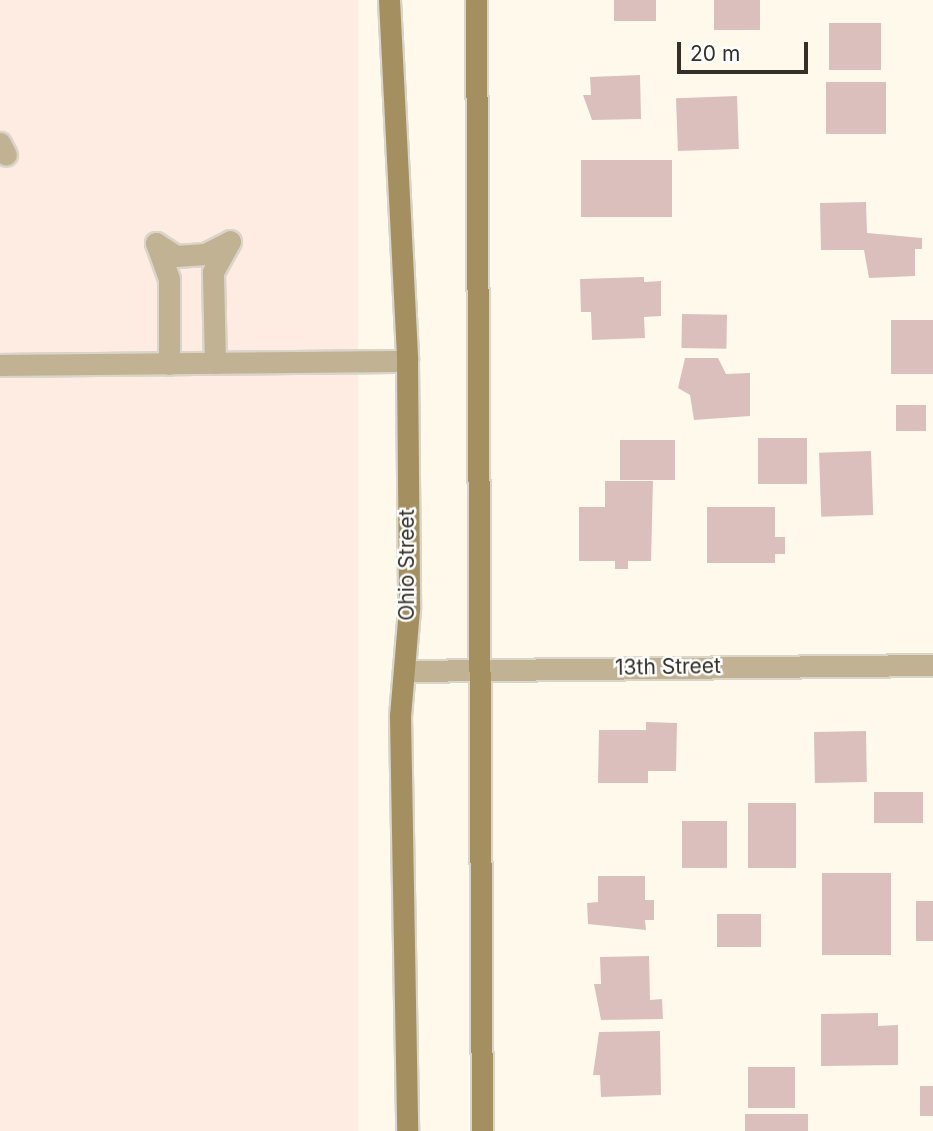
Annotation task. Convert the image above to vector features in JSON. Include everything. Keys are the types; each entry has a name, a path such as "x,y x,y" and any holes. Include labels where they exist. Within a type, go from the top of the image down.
{"street":[{"name":"Ohio Street","path":"390,0 407,361 404,671 407,1131"},
{"path":"476,0 482,1131"},
{"path":"169,364 169,279 156,243 176,256 205,254 230,241 213,272 215,363"},
{"path":"0,365 407,361"},
{"name":"13th Street","path":"404,671 933,665"}],"shaded area":[{"path":"0,0 358,0 358,1131 0,1131"}],"building":[{"path":"614,0 656,0 656,21 614,21"},
{"path":"714,0 760,0 760,30 714,30"},
{"path":"829,23 881,23 881,70 829,70"},
{"path":"640,75 641,119 592,120 583,95 591,95 590,77"},
{"path":"826,82 886,82 886,134 826,134"},
{"path":"737,96 739,149 678,151 676,98"},
{"path":"581,160 672,160 672,217 581,217"},
{"path":"866,202 867,233 922,238 922,249 915,249 915,276 869,278 864,250 821,250 820,203"},
{"path":"644,277 644,282 661,281 661,316 644,317 645,338 592,340 591,312 581,312 580,279"},
{"path":"682,314 727,315 726,349 681,348"},
{"path":"891,320 933,320 933,374 891,374"},
{"path":"685,358 718,358 726,374 750,373 750,416 694,420 690,395 678,388"},
{"path":"896,405 926,405 926,431 896,431"},
{"path":"758,438 807,438 807,484 758,484"},
{"path":"620,440 675,440 675,480 620,480"},
{"path":"871,451 873,515 821,517 819,453"},
{"path":"605,481 653,481 651,561 628,561 628,569 615,569 615,561 579,561 579,507 605,507"},
{"path":"707,507 775,507 775,537 785,537 785,554 775,554 775,563 707,563"},
{"path":"646,722 677,723 676,771 648,771 648,783 598,783 599,730 646,730"},
{"path":"866,731 867,782 815,783 814,732"},
{"path":"874,792 923,792 923,823 874,823"},
{"path":"748,803 796,803 796,868 748,868"},
{"path":"682,821 727,821 727,868 682,868"},
{"path":"822,873 891,873 891,955 822,955"},
{"path":"598,876 645,876 645,900 654,900 654,920 645,920 646,930 588,924 587,903 598,902"},
{"path":"916,901 933,901 933,941 916,941"},
{"path":"717,914 761,914 761,947 717,947"},
{"path":"649,956 650,1000 662,999 663,1019 601,1020 594,984 601,984 600,957"},
{"path":"878,1013 878,1026 898,1025 898,1065 821,1066 821,1014"},
{"path":"660,1031 661,1095 601,1097 600,1075 593,1075 599,1032"},
{"path":"748,1067 795,1067 795,1108 748,1108"},
{"path":"920,1086 933,1086 933,1116 920,1116"},
{"path":"745,1114 808,1114 808,1131 745,1131"}]}
